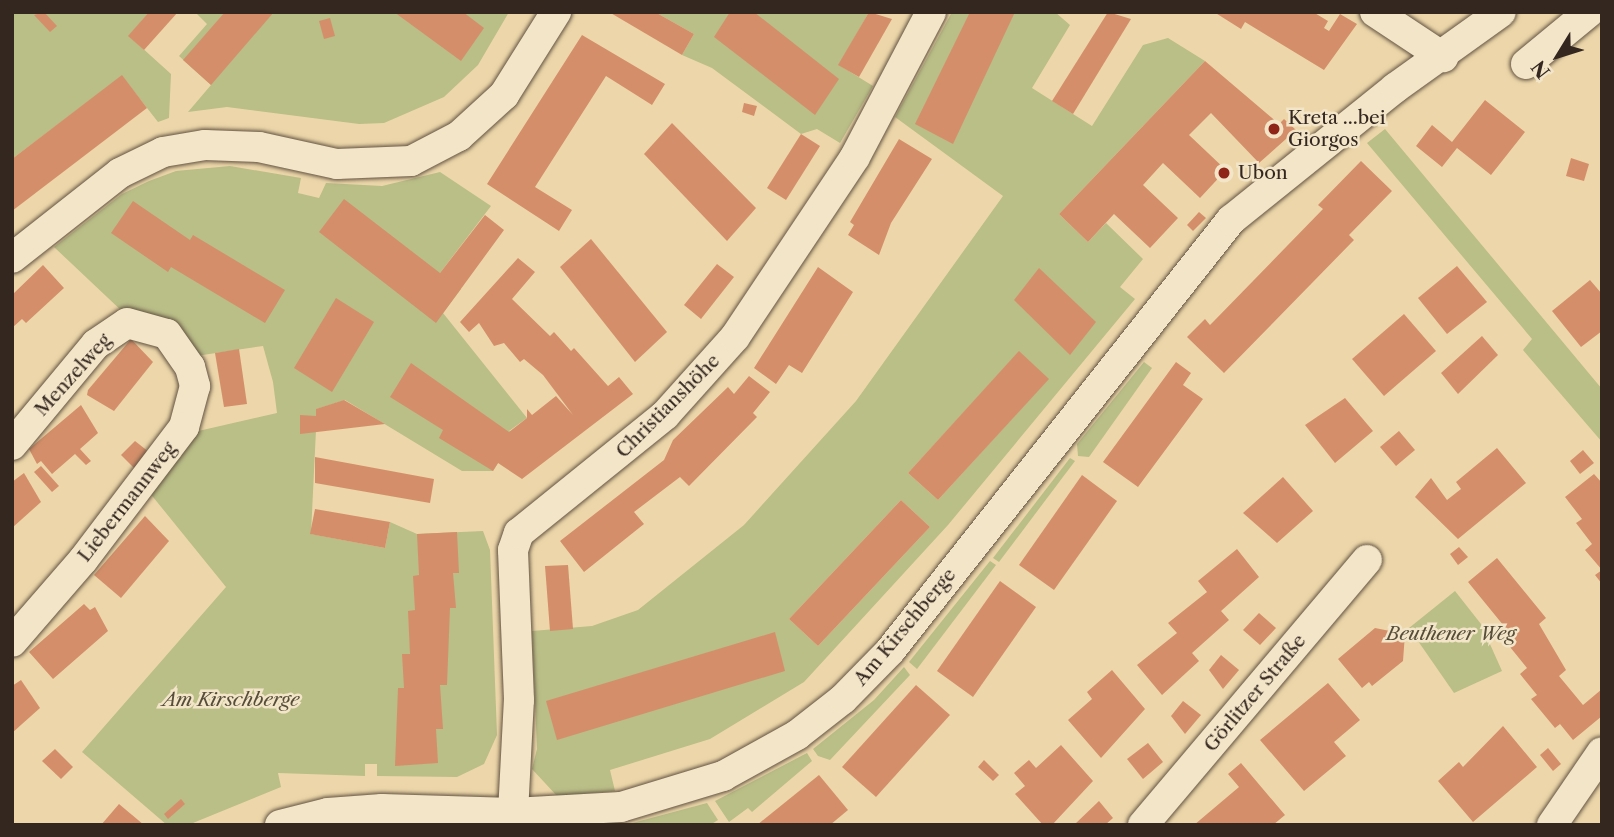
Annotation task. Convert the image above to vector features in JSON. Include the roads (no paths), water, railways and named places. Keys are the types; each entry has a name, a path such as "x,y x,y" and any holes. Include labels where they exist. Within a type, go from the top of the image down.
{"street":[{"path":"12,258 120,173 163,152 205,145 259,147 337,164 376,166 424,155 459,136 504,95 556,12"},
{"name":"Christianshöhe","path":"513,813 519,700 513,550 519,533 657,422 735,337 855,157 931,12"},
{"path":"1375,12 1443,57"},
{"name":"Am Kirschberge","path":"280,825 328,813 382,809 513,813 621,807 670,794 772,751 843,699 890,651 1193,262 1258,195 1501,12"},
{"path":"1526,64 1589,12"},
{"name":"Menzelweg","path":"12,445 112,330 127,323 148,324 179,347"},
{"name":"Liebermannweg","path":"12,642 83,560 184,427 195,386 179,347"},
{"name":"Görlitzer Straße","path":"1143,825 1367,560"},
{"path":"1552,825 1602,752"}],"place":[{"name":"Kreta ...bei Giorgos","path":"1274,129"},
{"name":"Ubon","path":"1224,173"}],"park label":[{"name":"Beuthener Weg","path":"1451,634"}]}
